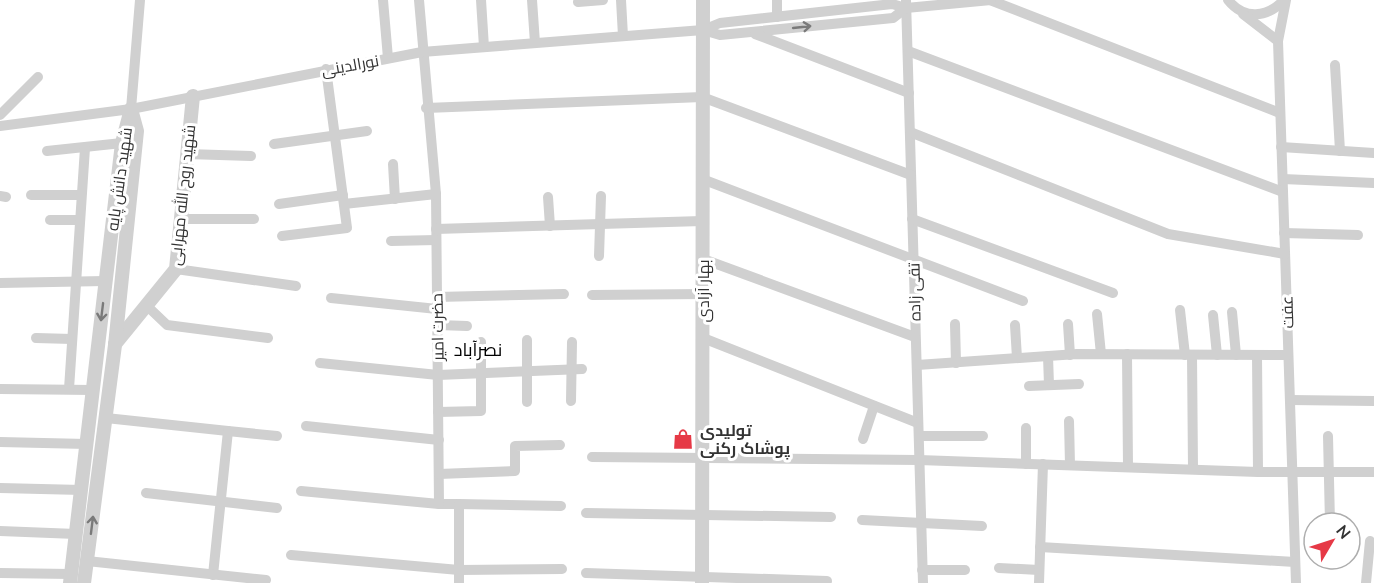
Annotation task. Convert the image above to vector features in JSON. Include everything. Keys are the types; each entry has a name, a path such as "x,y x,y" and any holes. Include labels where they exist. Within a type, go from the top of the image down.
{"street":[{"path":"131,109 140,0"},
{"path":"383,0 388,58"},
{"name":"حضرت امیر","path":"419,0 426,108 436,194 440,504"},
{"path":"481,0 484,46"},
{"path":"532,0 535,43"},
{"path":"578,2 603,0"},
{"path":"621,0 623,36"},
{"name":"بهار آزادی","path":"702,579 703,0"},
{"path":"777,0 777,17"},
{"path":"990,0 1280,113"},
{"name":"نورالدینی","path":"703,30 720,22 777,17 844,5 990,0"},
{"path":"1228,0 1278,41"},
{"path":"1238,10 1250,15 1266,13 1285,0"},
{"name":"عفت","path":"1285,0 1278,41 1296,583"},
{"name":"نورالدینی","path":"0,126 131,109 422,52 703,30 720,35 752,33 894,18 906,4"},
{"name":"تقی زاده","path":"906,4 923,583"},
{"path":"752,33 909,93"},
{"path":"908,51 1283,192"},
{"path":"1335,65 1340,151"},
{"path":"282,236 347,228 327,69"},
{"path":"0,115 38,77"},
{"name":"شهید روح الله مهرابی","path":"115,345 176,269 193,96"},
{"path":"426,108 702,97 911,175"},
{"name":"شهید دانش پایه","path":"71,578 122,143 131,109"},
{"name":"شهید دانش پایه","path":"84,583 115,345 137,131 131,109"},
{"path":"274,144 367,131"},
{"path":"910,132 1168,234 1285,254"},
{"path":"47,151 122,143"},
{"path":"1281,147 1374,153"},
{"path":"69,389 80,195 85,148"},
{"path":"187,154 250,156"},
{"path":"393,164 395,199"},
{"path":"702,179 1023,301"},
{"path":"1283,179 1374,183"},
{"path":"279,204 344,199 395,199 436,194"},
{"path":"31,195 80,195"},
{"path":"600,256 601,196"},
{"path":"548,197 550,226"},
{"path":"181,219 254,219"},
{"path":"912,219 1113,292"},
{"path":"50,220 79,220"},
{"path":"391,241 550,226 702,221"},
{"path":"1284,233 1358,235"},
{"path":"703,259 915,338"},
{"path":"176,269 296,286"},
{"path":"0,284 105,281"},
{"path":"437,297 564,294"},
{"path":"591,295 703,294"},
{"path":"331,298 437,309"},
{"path":"146,305 167,325 268,338"},
{"path":"1180,310 1189,355 1193,470"},
{"path":"1232,312 1236,355"},
{"path":"1097,314 1101,354"},
{"path":"1213,315 1217,355"},
{"path":"955,324 956,363"},
{"path":"1068,324 1070,355"},
{"path":"438,325 467,326"},
{"path":"1015,325 1017,358"},
{"path":"36,338 72,339"},
{"path":"703,338 918,423"},
{"path":"527,402 528,340"},
{"path":"438,412 481,411 481,342"},
{"path":"571,401 577,369 572,342"},
{"path":"98,343 115,345"},
{"path":"917,365 1101,354 1288,355"},
{"path":"1127,354 1128,467"},
{"path":"1257,355 1258,472"},
{"path":"1048,356 1049,385"},
{"path":"320,363 438,375 577,369"},
{"path":"1029,386 1079,384"},
{"path":"0,389 93,390"},
{"path":"1290,400 1374,401"},
{"path":"863,439 874,406"},
{"path":"106,418 277,436"},
{"path":"1069,422 1070,465"},
{"path":"306,426 439,440"},
{"path":"1026,428 1026,464"},
{"path":"213,575 228,431"},
{"path":"919,436 983,436"},
{"path":"1328,436 1330,511"},
{"path":"0,442 87,444"},
{"path":"439,474 515,471 514,446 560,445"},
{"path":"592,457 919,460 1258,472 1374,472"},
{"path":"1039,583 1043,465"},
{"path":"0,488 82,490"},
{"path":"301,491 440,504 561,506"},
{"path":"146,493 276,508"},
{"path":"459,504 459,583"},
{"path":"586,513 831,517"},
{"path":"862,520 921,521 982,526"},
{"path":"0,531 76,534"},
{"path":"1366,583 1370,541"},
{"path":"1040,548 1295,562"},
{"path":"291,555 459,570 562,569"},
{"path":"87,561 266,580"},
{"path":"999,568 1039,570"},
{"path":"922,570 965,570"},
{"path":"0,573 71,578"},
{"path":"586,573 702,579 827,581"}],"place":[{"name":"تولیدی پوشاک رکنی","path":"683,439"}],"district":[{"name":"نصرآباد","path":"478,349"}]}
